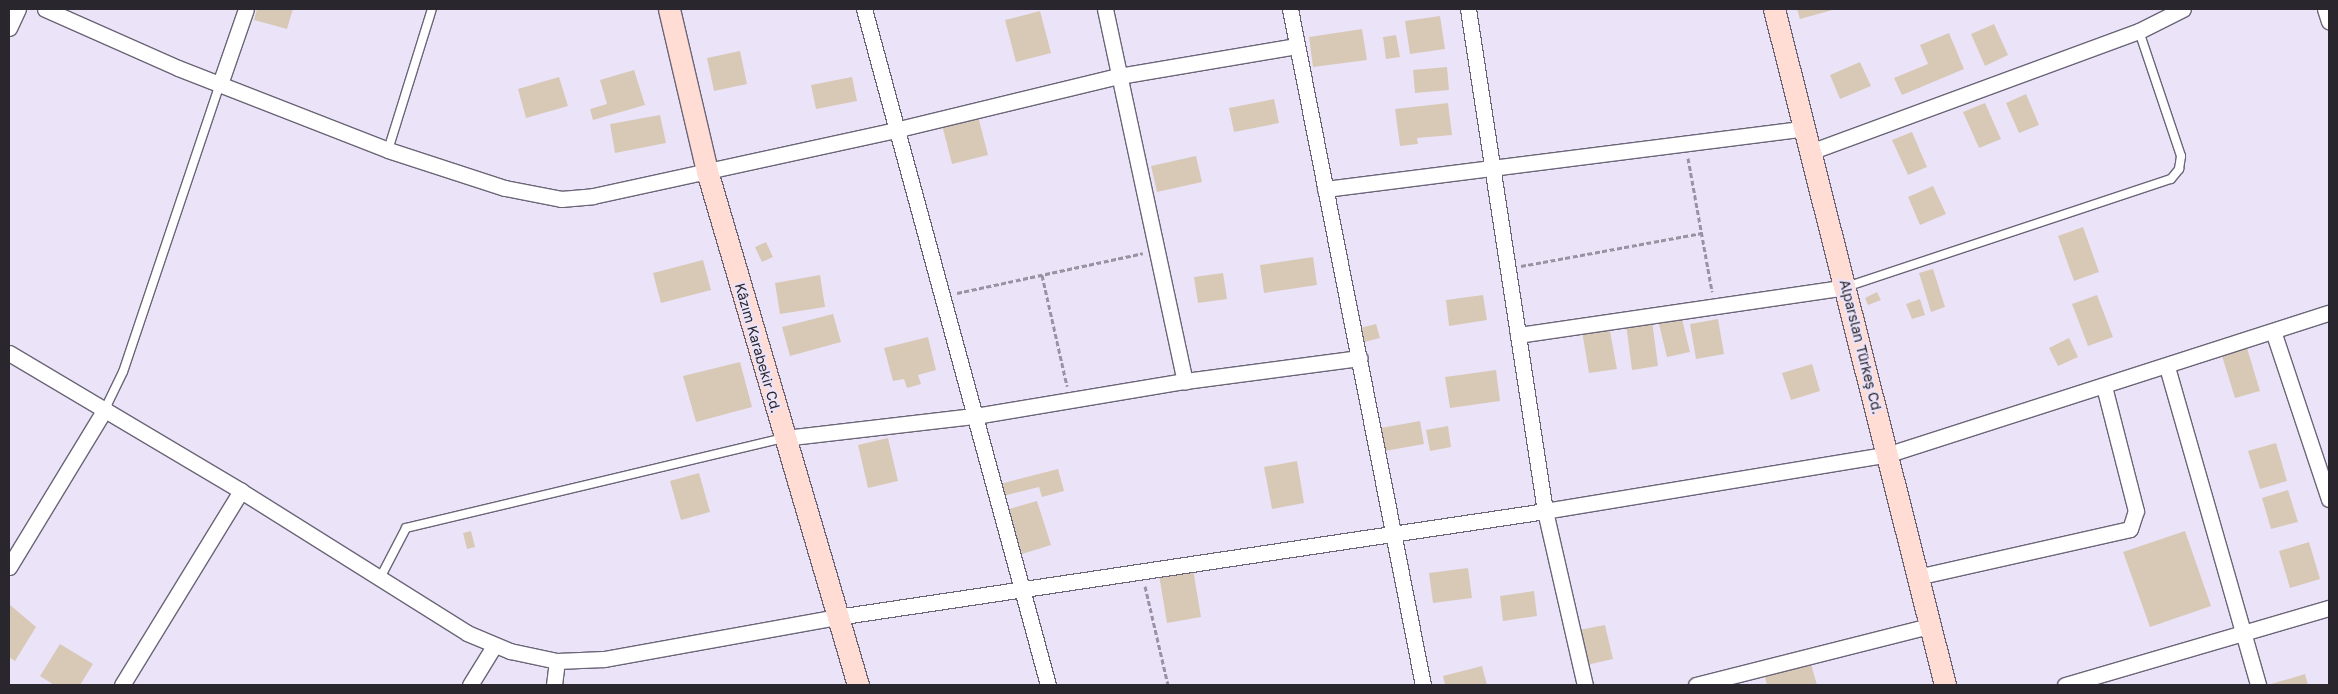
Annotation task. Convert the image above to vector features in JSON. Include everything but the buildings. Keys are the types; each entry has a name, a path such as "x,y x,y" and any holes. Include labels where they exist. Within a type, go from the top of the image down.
{"street":[{"path":"9,28 18,9"},
{"path":"45,9 220,84 388,150 505,188 561,199 593,196 896,130 1119,76 1296,46"},
{"path":"220,84 246,9"},
{"name":"Kâzım Karabekir Cd.","path":"669,9 708,171 784,438 858,685"},
{"path":"864,9 1048,685"},
{"path":"1105,9 1185,381"},
{"path":"1290,9 1358,358 1395,531 1423,685"},
{"path":"1468,9 1495,164 1508,268 1545,511 1585,685"},
{"name":"Alparslan Türkeş Cd.","path":"1774,9 1846,287 1945,685"},
{"path":"1810,152 2139,31 2183,9"},
{"path":"2324,9 2329,22"},
{"path":"1326,189 1495,164 1805,128"},
{"path":"1518,334 1715,308 1846,287"},
{"path":"9,353 241,491 380,578 494,646 557,660 604,659 837,617 1022,588 1142,572 1395,531 1545,511 1888,454 2274,334 2329,313"},
{"path":"2274,334 2329,499"},
{"path":"784,438 975,416 1185,381 1358,358"},
{"path":"2167,367 2258,685"},
{"path":"1917,578 2130,529 2136,511 2104,386"},
{"path":"9,567 105,409"},
{"path":"122,685 241,491"},
{"path":"2065,685 2115,679 2329,608"},
{"path":"1696,685 1753,678 1930,626"},
{"path":"470,685 494,646"},
{"path":"554,685 557,660"}],"lane":[{"path":"388,150 432,9"},
{"path":"1846,287 2171,179 2181,156 2139,31"},
{"path":"105,409 123,372 220,84"},
{"path":"380,578 406,528 784,438"}],"path":[{"path":"1685,143 1715,308"},
{"path":"1508,268 1702,233"},
{"path":"941,297 1156,250"},
{"path":"1042,275 1071,401"},
{"path":"1142,572 1168,685"}]}
